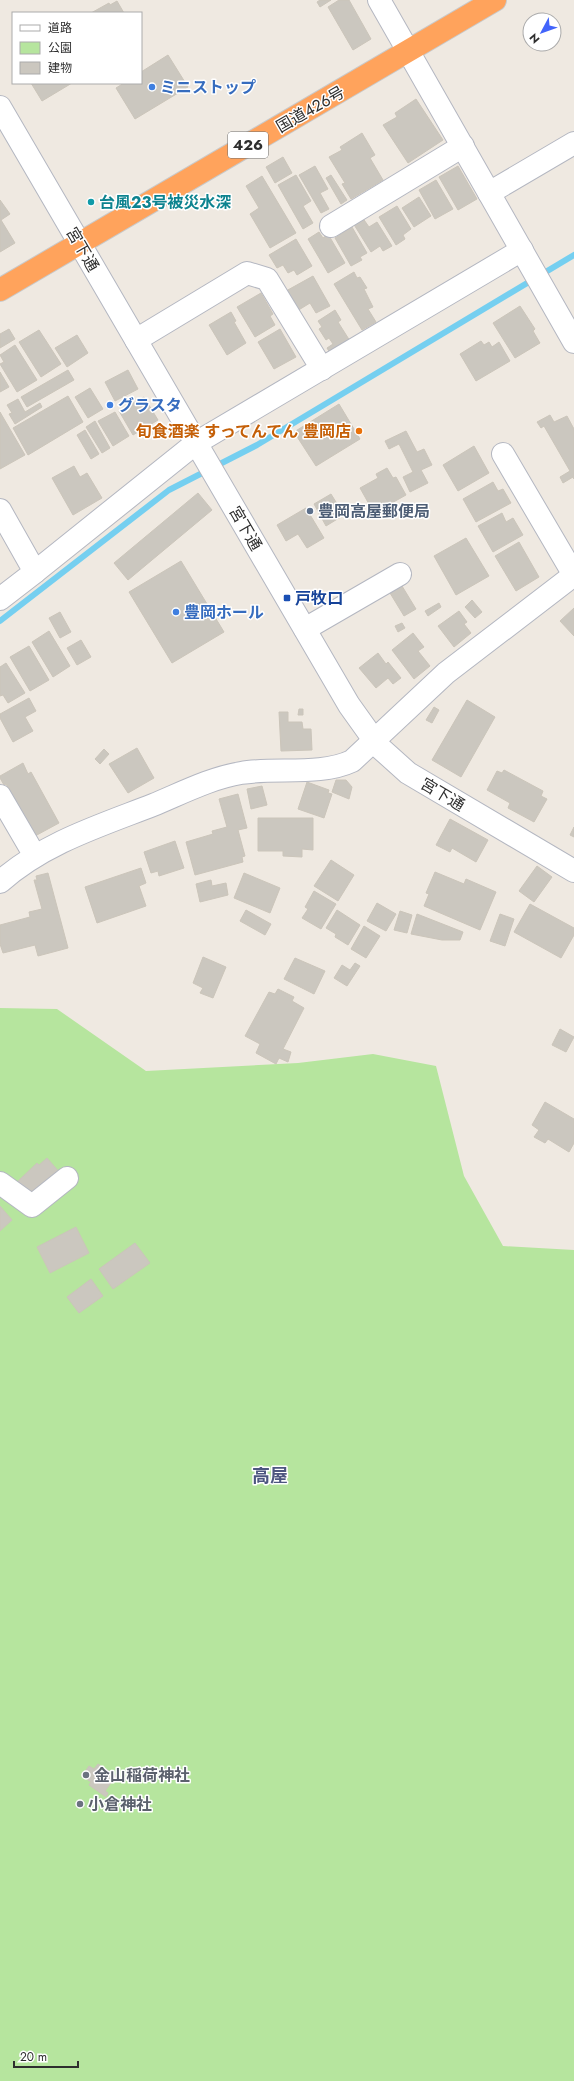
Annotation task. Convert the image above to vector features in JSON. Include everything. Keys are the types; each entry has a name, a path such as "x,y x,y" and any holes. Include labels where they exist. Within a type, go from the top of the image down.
{"highway":[{"name":"国道426号","path":"0,290 495,0"}],"street":[{"path":"379,0 574,342"},
{"name":"宮下通","path":"0,107 304,629 349,705 373,740 392,760 426,785 574,871"},
{"path":"489,193 574,143"},
{"path":"331,226 463,146"},
{"path":"0,599 200,449 322,369 526,257"},
{"path":"136,340 247,273 267,279 322,369"},
{"path":"0,882 35,856 68,839 208,782 252,772 335,767 352,761 446,673 574,575 503,454"},
{"path":"0,510 35,572"},
{"path":"304,629 400,574"},
{"path":"0,796 35,856"},
{"path":"0,1183 32,1206 67,1178"}],"green space":[{"path":"0,1008 57,1009 146,1071 298,1063 373,1054 436,1066 464,1176 503,1246 574,1250 574,2081 0,2081"}],"building":[{"path":"320,0 331,0 320,7 317,2"},
{"path":"339,0 349,0 371,39 353,50 328,7"},
{"path":"117,1 123,12 93,12 109,3 110,5"},
{"name":"ミニストップ","path":"168,55 188,87 135,119 116,88 122,84 142,84 142,71"},
{"path":"32,84 70,84 42,101"},
{"path":"416,99 443,140 408,163 383,125 397,117 395,113"},
{"path":"362,133 375,155 370,158 383,180 351,199 342,184 345,183 329,157 342,150 340,147"},
{"path":"283,157 292,173 275,183 266,167"},
{"path":"315,166 328,189 320,193 329,209 321,213 299,175"},
{"path":"458,166 477,199 458,210 439,177"},
{"path":"296,175 311,201 303,206 313,223 303,229 278,185"},
{"path":"331,175 347,200 341,204 326,178"},
{"path":"262,176 296,233 270,248 250,214 259,208 246,186"},
{"path":"436,180 453,209 435,219 419,190"},
{"path":"419,197 431,216 414,227 402,208"},
{"path":"0,200 10,214 1,220 15,243 0,252"},
{"path":"397,206 411,229 403,235 405,239 396,245 379,217"},
{"path":"362,217 369,227 377,222 392,246 383,251 380,246 371,252 353,223"},
{"path":"352,227 367,253 360,257 362,260 351,266 335,238"},
{"path":"319,232 323,238 328,234 345,263 328,273 308,239"},
{"path":"296,239 312,266 297,275 294,270 288,273 283,265 277,268 269,255"},
{"path":"354,272 357,278 360,277 367,288 364,289 373,307 368,309 376,322 362,330 334,284"},
{"path":"313,276 330,306 316,313 310,303 297,311 286,291"},
{"path":"261,293 273,314 270,316 275,325 255,337 237,307"},
{"path":"520,306 535,329 533,331 540,343 515,358 493,323"},
{"path":"335,310 341,320 338,322 350,341 330,353 327,348 333,344 329,338 326,340 319,329 322,327 318,321"},
{"path":"231,312 236,321 234,322 246,343 227,355 209,325"},
{"path":"9,329 15,339 0,348 0,334"},
{"path":"280,329 296,357 274,369 258,342"},
{"path":"39,330 61,364 41,377 19,342"},
{"path":"77,335 88,353 67,367 55,348"},
{"path":"481,341 484,345 489,342 492,347 499,342 510,361 476,381 460,354"},
{"path":"15,345 37,380 17,392 0,364 4,362 0,355"},
{"path":"68,370 74,380 27,407 21,397"},
{"path":"128,370 138,389 115,401 105,382"},
{"path":"0,372 9,387 0,392"},
{"path":"90,388 103,409 88,418 75,397"},
{"path":"68,396 83,422 28,455 13,428"},
{"path":"144,397 158,420 133,435 119,411"},
{"path":"18,399 25,412 40,403 42,407 15,424 9,414 12,413 7,405"},
{"path":"339,404 360,439 316,466 294,432"},
{"path":"0,412 25,455 0,469"},
{"path":"115,412 129,436 113,446 98,421"},
{"path":"550,415 554,422 567,416 574,429 574,479 573,477 563,483 560,477 570,471 544,426 541,428 537,422"},
{"path":"95,421 110,448 102,453 86,427"},
{"path":"85,430 99,454 91,459 77,435"},
{"path":"406,431 417,452 424,449 432,465 421,470 428,483 410,492 403,477 413,472 399,444 389,449 385,441"},
{"path":"474,446 489,473 458,491 443,465"},
{"path":"74,466 80,477 87,473 102,498 73,515 52,478"},
{"path":"387,468 393,478 396,477 406,495 374,513 360,488 378,478 376,474"},
{"path":"493,482 498,491 503,489 511,503 476,522 463,499"},
{"path":"198,493 212,510 128,580 114,563"},
{"path":"331,494 344,515 326,526 314,504"},
{"path":"306,508 324,538 307,548 298,534 286,541 277,525"},
{"path":"502,513 506,522 513,518 523,535 493,552 478,526"},
{"path":"466,538 489,576 456,595 434,556"},
{"path":"519,542 539,577 516,591 495,556"},
{"name":"豊岡ホール","path":"181,561 224,632 172,663 129,592"},
{"path":"402,586 416,609 404,616 390,593"},
{"path":"472,600 482,612 475,618 465,607"},
{"path":"439,603 441,607 428,616 425,611"},
{"path":"574,608 574,636 560,621"},
{"path":"459,611 467,622 464,624 471,633 454,647 438,626"},
{"path":"60,612 71,632 60,638 49,618"},
{"path":"402,623 405,628 398,632 395,626"},
{"path":"49,631 70,666 53,677 32,642"},
{"path":"413,633 424,647 418,651 430,666 414,679 392,650"},
{"path":"81,640 91,657 77,665 67,648"},
{"path":"29,646 49,680 30,691 10,657"},
{"path":"378,653 386,664 388,662 401,678 393,684 388,678 376,688 359,668"},
{"path":"6,663 25,693 8,703 3,695 0,696 0,667"},
{"path":"29,698 36,711 25,717 33,731 13,742 0,718 0,714"},
{"path":"467,700 495,717 461,777 432,760"},
{"path":"434,707 439,710 432,723 426,720"},
{"path":"299,709 303,709 303,715 298,715"},
{"path":"279,712 288,712 288,722 302,722 303,729 311,729 312,750 281,751"},
{"path":"137,748 154,778 128,793 109,764"},
{"path":"104,749 109,754 100,764 95,759"},
{"path":"23,763 28,774 31,772 59,823 35,836 6,784 4,785 0,778 0,776"},
{"path":"504,770 543,791 541,796 547,799 534,822 508,808 510,803 487,790 497,771 502,773"},
{"path":"336,780 346,780 352,787 349,799 332,792"},
{"path":"307,782 329,790 328,793 332,794 324,818 298,809"},
{"path":"262,786 267,805 251,809 247,789"},
{"path":"238,794 247,828 238,830 245,856 242,857 243,862 195,875 186,842 213,834 212,831 227,827 219,799"},
{"path":"258,818 313,818 313,850 302,849 302,857 283,856 283,851 258,851"},
{"path":"450,819 488,840 476,862 452,848 450,852 436,845"},
{"path":"574,827 574,837 570,835"},
{"path":"175,841 184,868 159,876 158,871 151,873 144,852"},
{"path":"331,860 354,875 338,901 314,886"},
{"path":"537,866 552,877 534,902 519,891"},
{"path":"141,868 146,883 139,886 146,906 97,923 85,887"},
{"path":"435,872 464,884 466,879 496,892 480,930 424,906 429,894 426,893"},
{"path":"48,873 68,948 38,956 35,945 3,953 0,944 0,925 30,917 29,912 42,909 34,880 37,880 36,876"},
{"path":"244,873 280,888 270,913 234,898"},
{"path":"211,880 212,886 226,883 228,895 200,902 196,884"},
{"path":"314,891 336,904 321,929 302,918 308,909 305,907"},
{"path":"377,903 396,914 386,931 367,921"},
{"path":"530,904 574,928 574,935 561,958 514,932"},
{"path":"246,910 271,924 265,935 240,921"},
{"path":"337,910 360,925 348,945 335,937 336,934 326,928"},
{"path":"400,911 412,915 407,933 394,930"},
{"path":"417,914 463,932 460,940 442,940 411,934"},
{"path":"500,914 514,919 505,946 490,941"},
{"path":"364,926 380,936 366,958 351,949"},
{"path":"203,957 226,967 213,998 200,993 203,988 193,983"},
{"path":"295,958 325,971 314,994 284,979"},
{"path":"355,963 360,966 347,986 334,978 342,965 350,970"},
{"path":"278,989 294,997 292,1001 304,1008 283,1049 291,1052 288,1062 279,1058 276,1064 256,1053 260,1044 245,1036 269,992 275,994"},
{"path":"560,1029 574,1037 566,1052 552,1045"},
{"path":"545,1102 574,1119 574,1143 569,1152 548,1139 545,1143 534,1137 539,1130 532,1125"},
{"path":"47,1158 61,1174 31,1199 16,1183 37,1163 39,1165"},
{"path":"0,1206 12,1220 0,1231"},
{"path":"76,1227 89,1253 50,1273 37,1247"},
{"path":"135,1243 150,1263 113,1289 99,1269"},
{"path":"91,1279 103,1296 79,1313 67,1297"},
{"path":"98,1764 116,1776 105,1791 108,1793 106,1797 89,1785 91,1782 82,1776 89,1766 94,1769"}],"waterway":[{"path":"0,621 169,490 257,445 574,255"}],"place":[{"name":"ミニストップ","path":"152,87"},
{"name":"台風23号被災水深","path":"91,202"},
{"name":"グラスタ","path":"110,405"},
{"name":"旬食酒楽 すってんてん 豊岡店","path":"359,431"},
{"name":"豊岡高屋郵便局","path":"310,511"},
{"name":"戸牧口","path":"287,598"},
{"name":"豊岡ホール","path":"176,612"},
{"name":"金山稲荷神社","path":"86,1775"},
{"name":"小倉神社","path":"80,1804"}],"district":[{"name":"高屋","path":"270,1476"}]}
